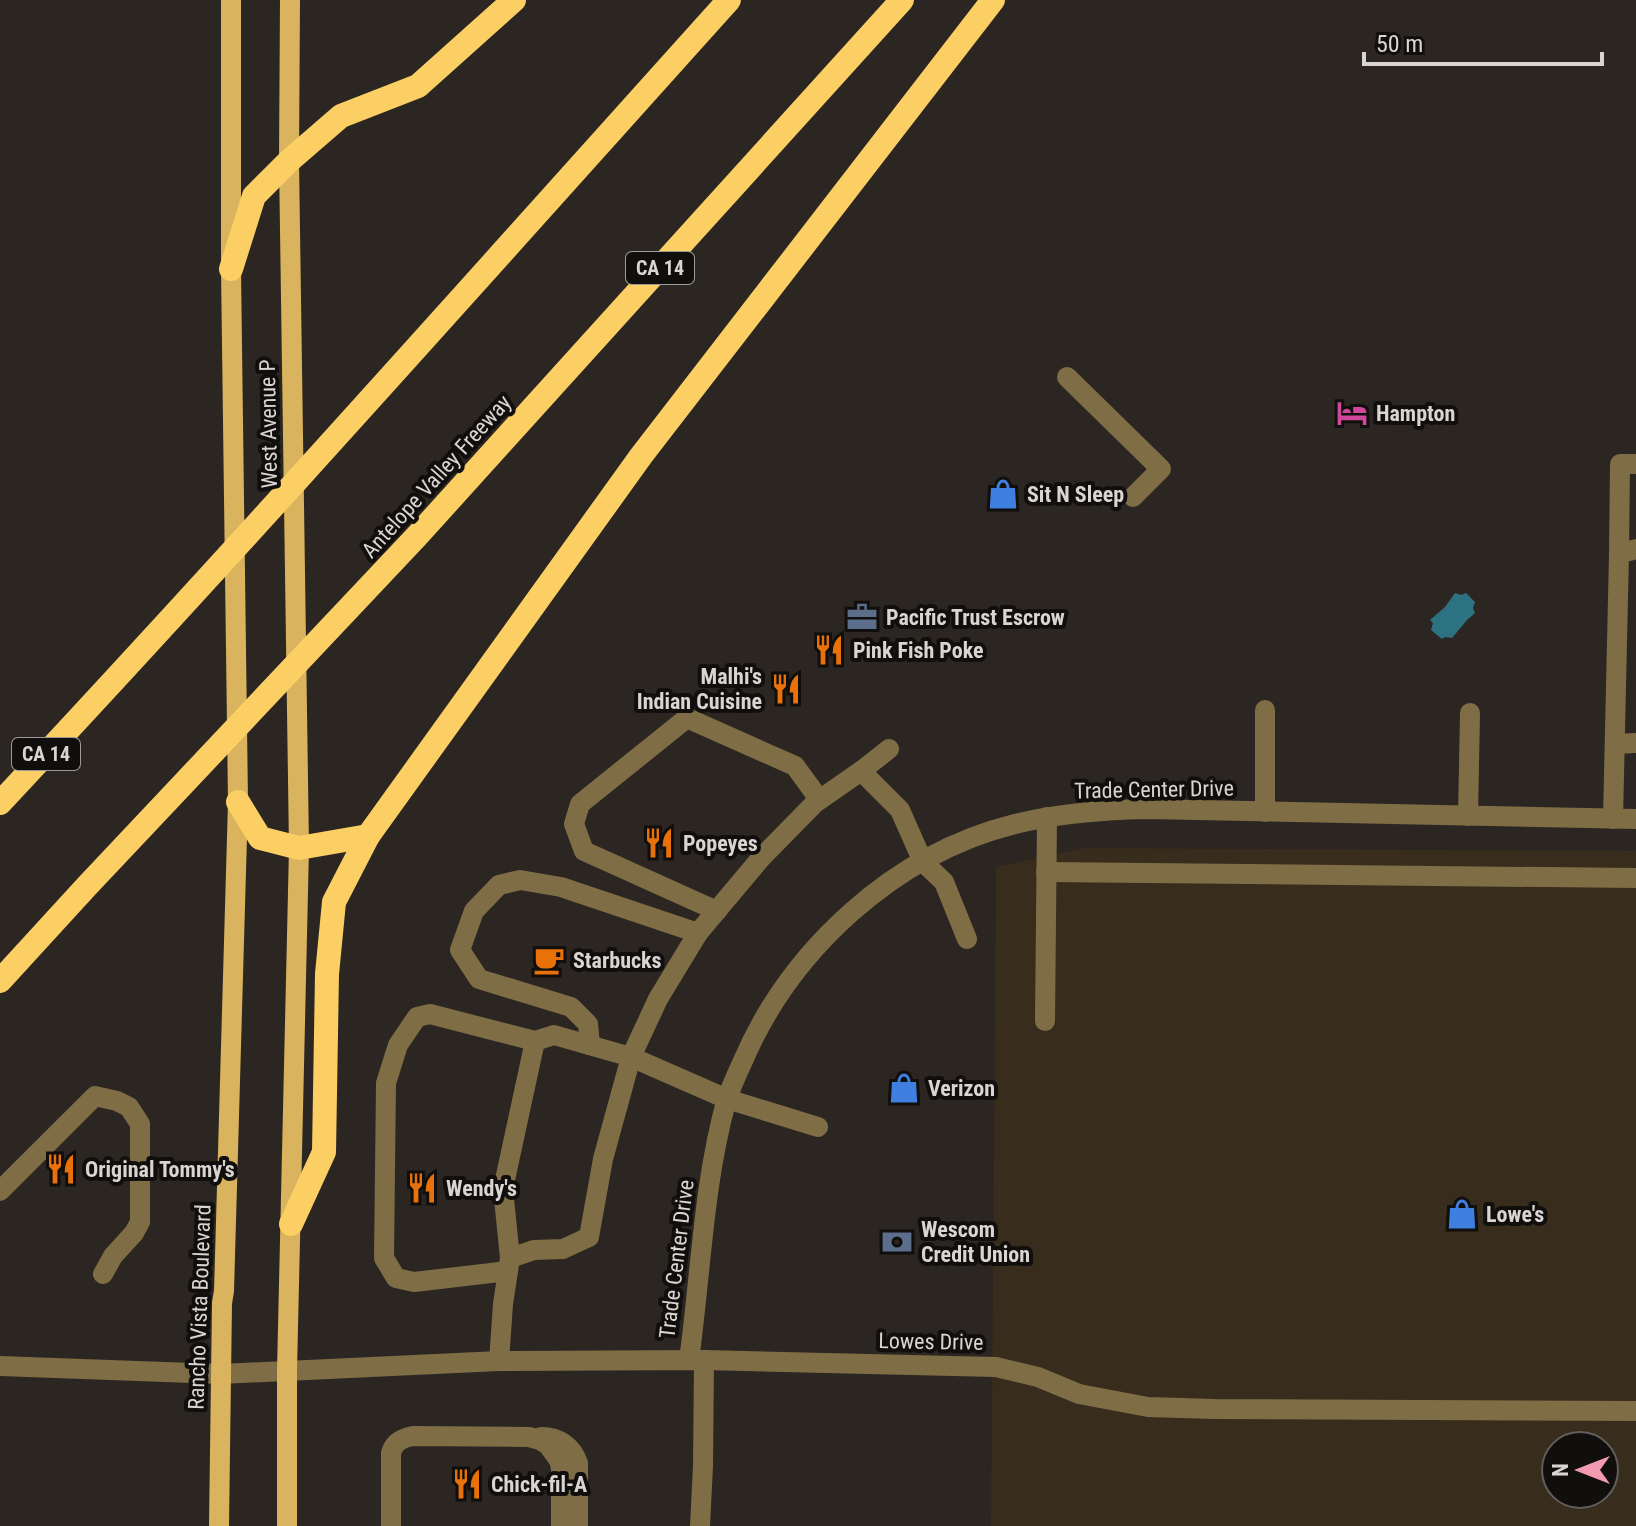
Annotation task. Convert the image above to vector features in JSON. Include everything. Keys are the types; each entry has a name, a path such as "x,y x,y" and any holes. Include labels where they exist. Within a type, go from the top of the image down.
{"highway":[{"path":"231,269 254,196 289,161 341,116 418,86 514,0"},
{"name":"CA 14","path":"0,803 402,364 729,0"},
{"name":"Antelope Valley Freeway","path":"0,981 417,536 902,0"},
{"path":"291,1224 324,1152 327,974 334,902 368,836 641,456 993,0"},
{"path":"238,802 260,838 299,848 368,836"}],"main road":[{"name":"West Avenue P","path":"231,0 238,802"},
{"name":"West Avenue P","path":"290,0 289,161 299,848"},
{"name":"Rancho Vista Boulevard","path":"219,1526 220,1374 238,802"},
{"path":"287,1526 287,1371 299,848"}],"street":[{"path":"1067,377 1161,469 1133,497"},
{"path":"1613,819 1615,744 1626,645 1627,552 1620,464 1636,464"},
{"path":"1265,710 1265,812"},
{"path":"1468,816 1470,713"},
{"path":"717,911 584,851 574,824 580,804 687,718 795,766 819,799"},
{"path":"1615,744 1636,743"},
{"path":"818,1127 727,1099 631,1057 554,1035 535,1041 430,1014 417,1017 398,1045 386,1083 384,1258 396,1278 414,1282 509,1265 534,1250 563,1249 589,1237 603,1159 631,1057 658,999 698,933 761,858 819,799 889,749"},
{"path":"861,771 900,810 923,862 944,882 967,939"},
{"name":"Trade Center Drive","path":"700,1526 703,1466 696,1308 709,1184 727,1099 750,1043 780,990 819,943 866,901 923,862 980,835 1047,817 1100,810 1636,819"},
{"path":"1045,1021 1047,817"},
{"path":"1046,872 1636,878"},
{"path":"590,1045 588,1024 571,1007 479,979 460,950 474,911 499,885 520,880 561,887 698,933"},
{"path":"499,1361 509,1265 503,1189 535,1041"},
{"path":"0,1191 95,1096 129,1107 140,1124 140,1222 103,1274"},
{"name":"Lowes Drive","path":"0,1366 220,1374 499,1361 696,1360 996,1367 1038,1377 1079,1394 1148,1407 1636,1411"},
{"path":"391,1526 391,1453 398,1441 413,1436 548,1437 566,1444 578,1463 578,1526"},
{"path":"529,1437 548,1445 559,1460 561,1526"}],"shaded area":[{"path":"1084,848 1636,851 1636,1526 991,1526 996,867"}],"water":[{"path":"1455,593 1466,593 1475,602 1475,613 1452,638 1442,639 1431,630 1433,623 1430,620"}],"place":[{"name":"Hampton","path":"1352,413"},
{"name":"Sit N Sleep","path":"1003,494"},
{"name":"Pacific Trust Escrow","path":"862,617"},
{"name":"Pink Fish Poke","path":"829,650"},
{"name":"Malhi's Indian Cuisine","path":"786,689"},
{"name":"Popeyes","path":"659,843"},
{"name":"Starbucks","path":"549,960"},
{"name":"Verizon","path":"904,1088"},
{"name":"Original Tommy's","path":"61,1169"},
{"name":"Wendy's","path":"422,1188"},
{"name":"Lowe's","path":"1462,1214"},
{"name":"Wescom Credit Union","path":"897,1242"},
{"name":"Chick-fil-A","path":"467,1484"}]}
